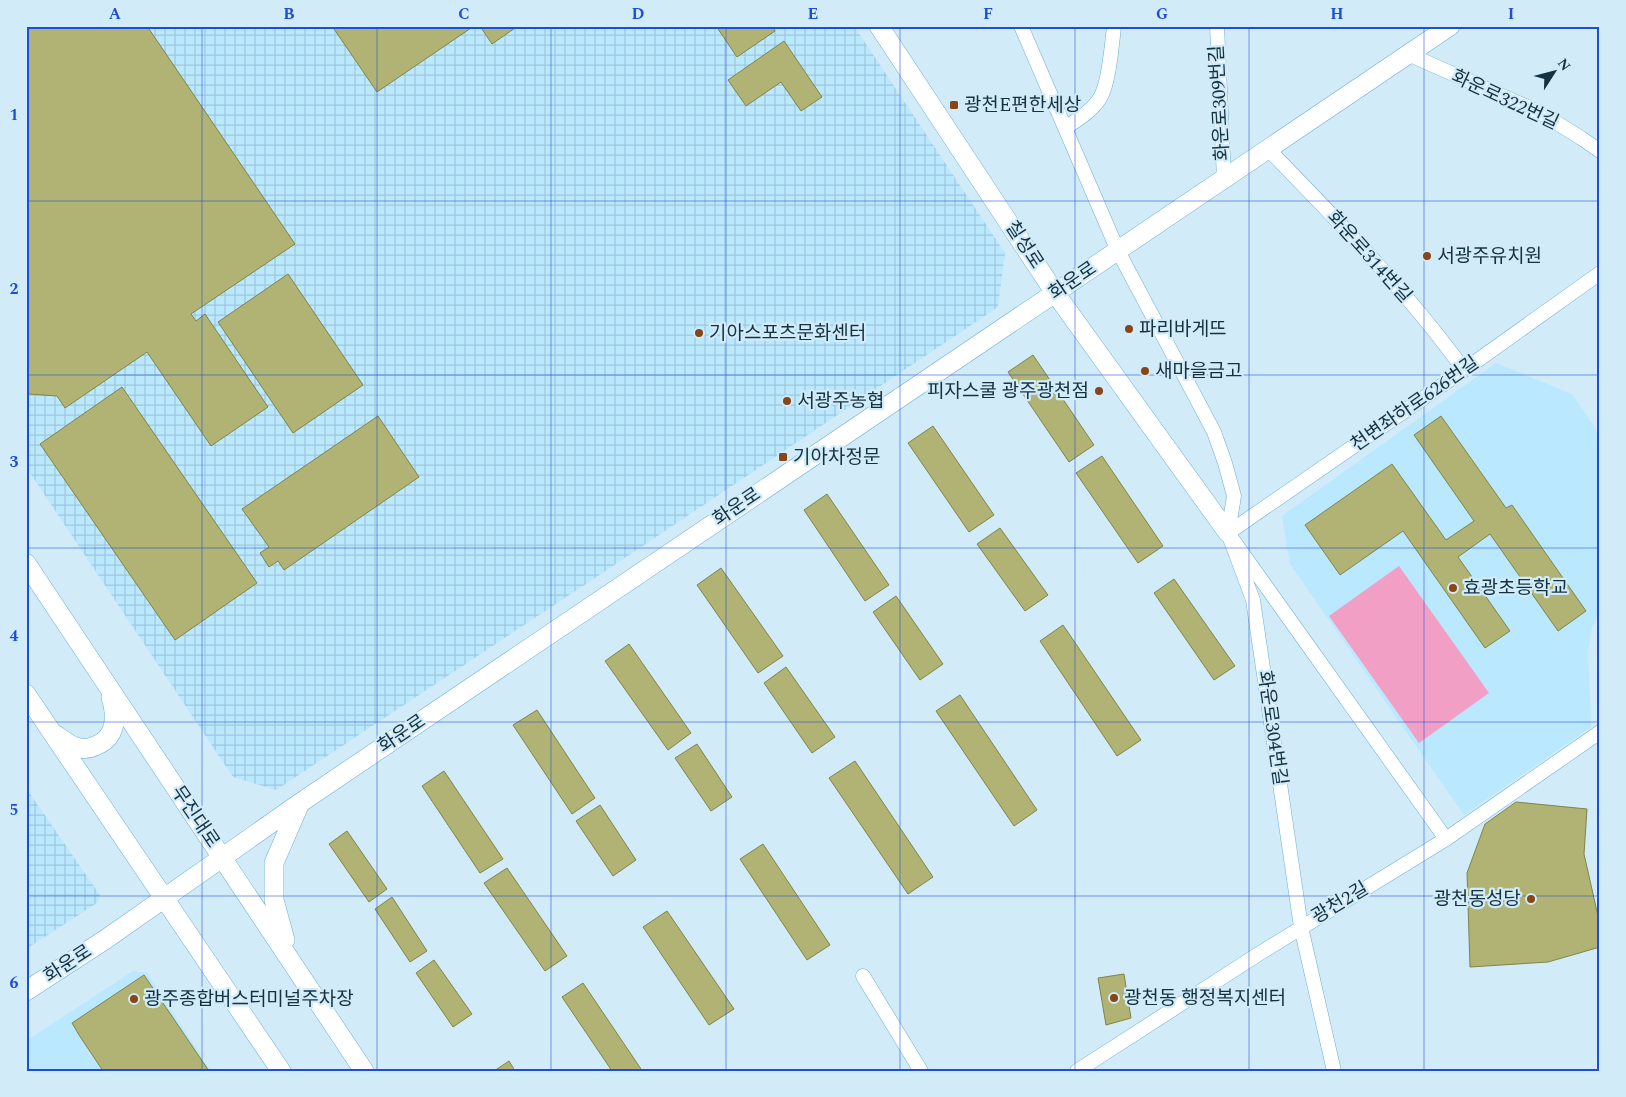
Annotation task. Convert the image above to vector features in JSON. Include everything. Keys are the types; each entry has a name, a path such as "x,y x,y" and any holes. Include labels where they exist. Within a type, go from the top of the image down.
{"street":[{"name":"칠성로","path":"879,26 1055,293 1228,533"},
{"name":"화운로304번길","path":"1021,26 1118,251 1214,432 1234,496 1228,533 1253,600 1301,927 1334,1071"},
{"path":"1065,128 1084,115 1101,98 1108,71 1114,26"},
{"name":"화운로309번길","path":"1217,26 1224,179"},
{"name":"화운로","path":"26,991 164,899 300,803 1450,26"},
{"name":"화운로322번길","path":"1408,54 1541,114 1600,151"},
{"name":"화운로314번길","path":"1268,149 1372,257 1444,342 1464,370"},
{"name":"천변좌하로626번길","path":"1228,533 1464,370 1600,273"},
{"path":"1228,533 1446,839"},
{"name":"무진대로","path":"26,563 364,1071"},
{"path":"51,731 79,748 90,748 102,744 111,736 115,725 115,713 108,686"},
{"path":"26,694 281,1071"},
{"name":"광천2길","path":"1078,1071 1301,927 1446,839 1600,732"},
{"path":"291,960 274,900 274,862 300,803"},
{"path":"863,976 921,1071"},
{"path":"257,1036 270,1071"}],"shaded area":[{"path":"26,26 854,26 1005,253 998,307 276,790 233,777 26,467"},
{"name":"효광초등학교","path":"1496,363 1572,394 1594,426 1600,442 1600,612 1592,627 1588,652 1591,727 1464,815 1290,564 1282,516"},
{"path":"1399,566 1489,693 1419,743 1329,616"},
{"path":"26,788 100,895 97,903 26,949"},
{"name":"광주종합버스터미널주차장","path":"133,971 147,973 211,1071 26,1071 26,1041"}],"building":[{"path":"26,26 147,26 295,244 191,314 196,321 205,314 268,407 211,446 147,352 65,408 57,396 29,394 26,389"},
{"path":"332,26 474,26 377,92"},
{"path":"480,26 518,26 492,44"},
{"path":"716,26 772,26 775,31 737,57"},
{"path":"784,41 822,97 801,111 781,82 746,106 728,80"},
{"path":"288,274 363,385 293,433 218,322"},
{"path":"1033,355 1094,445 1069,462 1008,372"},
{"path":"122,387 257,583 175,640 40,444"},
{"path":"378,416 419,477 284,570 278,561 269,567 260,553 269,547 242,509"},
{"path":"1441,416 1506,508 1512,505 1586,611 1558,631 1490,534 1458,557 1510,631 1485,648 1403,531 1340,575 1305,525 1392,464 1446,540 1474,521 1414,435"},
{"path":"933,426 994,515 969,532 908,443"},
{"path":"1102,456 1163,546 1138,563 1076,473"},
{"path":"827,494 889,585 865,601 804,510"},
{"path":"1000,528 1048,595 1025,611 977,544"},
{"path":"721,568 783,656 758,673 697,585"},
{"path":"1174,579 1235,666 1214,680 1154,593"},
{"path":"896,596 943,664 920,680 873,612"},
{"path":"1063,625 1141,740 1117,756 1040,641"},
{"path":"629,644 691,733 668,750 605,661"},
{"path":"786,667 835,737 812,753 764,683"},
{"path":"960,695 1037,810 1014,826 936,711"},
{"path":"537,710 595,798 572,814 513,725"},
{"path":"697,744 732,797 711,811 675,758"},
{"path":"855,761 933,877 908,894 829,778"},
{"path":"444,771 503,859 480,873 422,786"},
{"name":"광천동성당","path":"1516,802 1587,809 1584,854 1600,925 1600,947 1548,962 1470,967 1467,873 1485,824"},
{"path":"600,805 636,860 613,876 576,821"},
{"path":"347,831 387,889 369,902 329,844"},
{"path":"763,844 830,945 807,960 740,859"},
{"path":"507,868 567,956 545,971 484,883"},
{"path":"392,897 427,951 410,962 375,909"},
{"path":"667,911 734,1009 709,1025 643,927"},
{"path":"434,960 472,1014 453,1027 416,973"},
{"name":"광천동 행정복지센터","path":"1124,974 1131,1018 1106,1025 1098,978"},
{"name":"광주종합버스터미널주차장","path":"144,975 209,1071 103,1071 72,1023"},
{"path":"583,983 641,1069 639,1071 612,1071 562,997"},
{"path":"509,1061 515,1071 494,1071"}],"place":[{"name":"광천E편한세상","path":"954,105"},
{"name":"서광주유치원","path":"1427,256"},
{"name":"파리바게뜨","path":"1129,329"},
{"name":"기아스포츠문화센터","path":"699,333"},
{"name":"새마을금고","path":"1145,371"},
{"name":"피자스쿨 광주광천점","path":"1099,391"},
{"name":"서광주농협","path":"787,401"},
{"name":"기아차정문","path":"783,457"},
{"name":"효광초등학교","path":"1453,588"},
{"name":"광천동성당","path":"1531,899"},
{"name":"광천동 행정복지센터","path":"1114,998"},
{"name":"광주종합버스터미널주차장","path":"134,999"}]}
